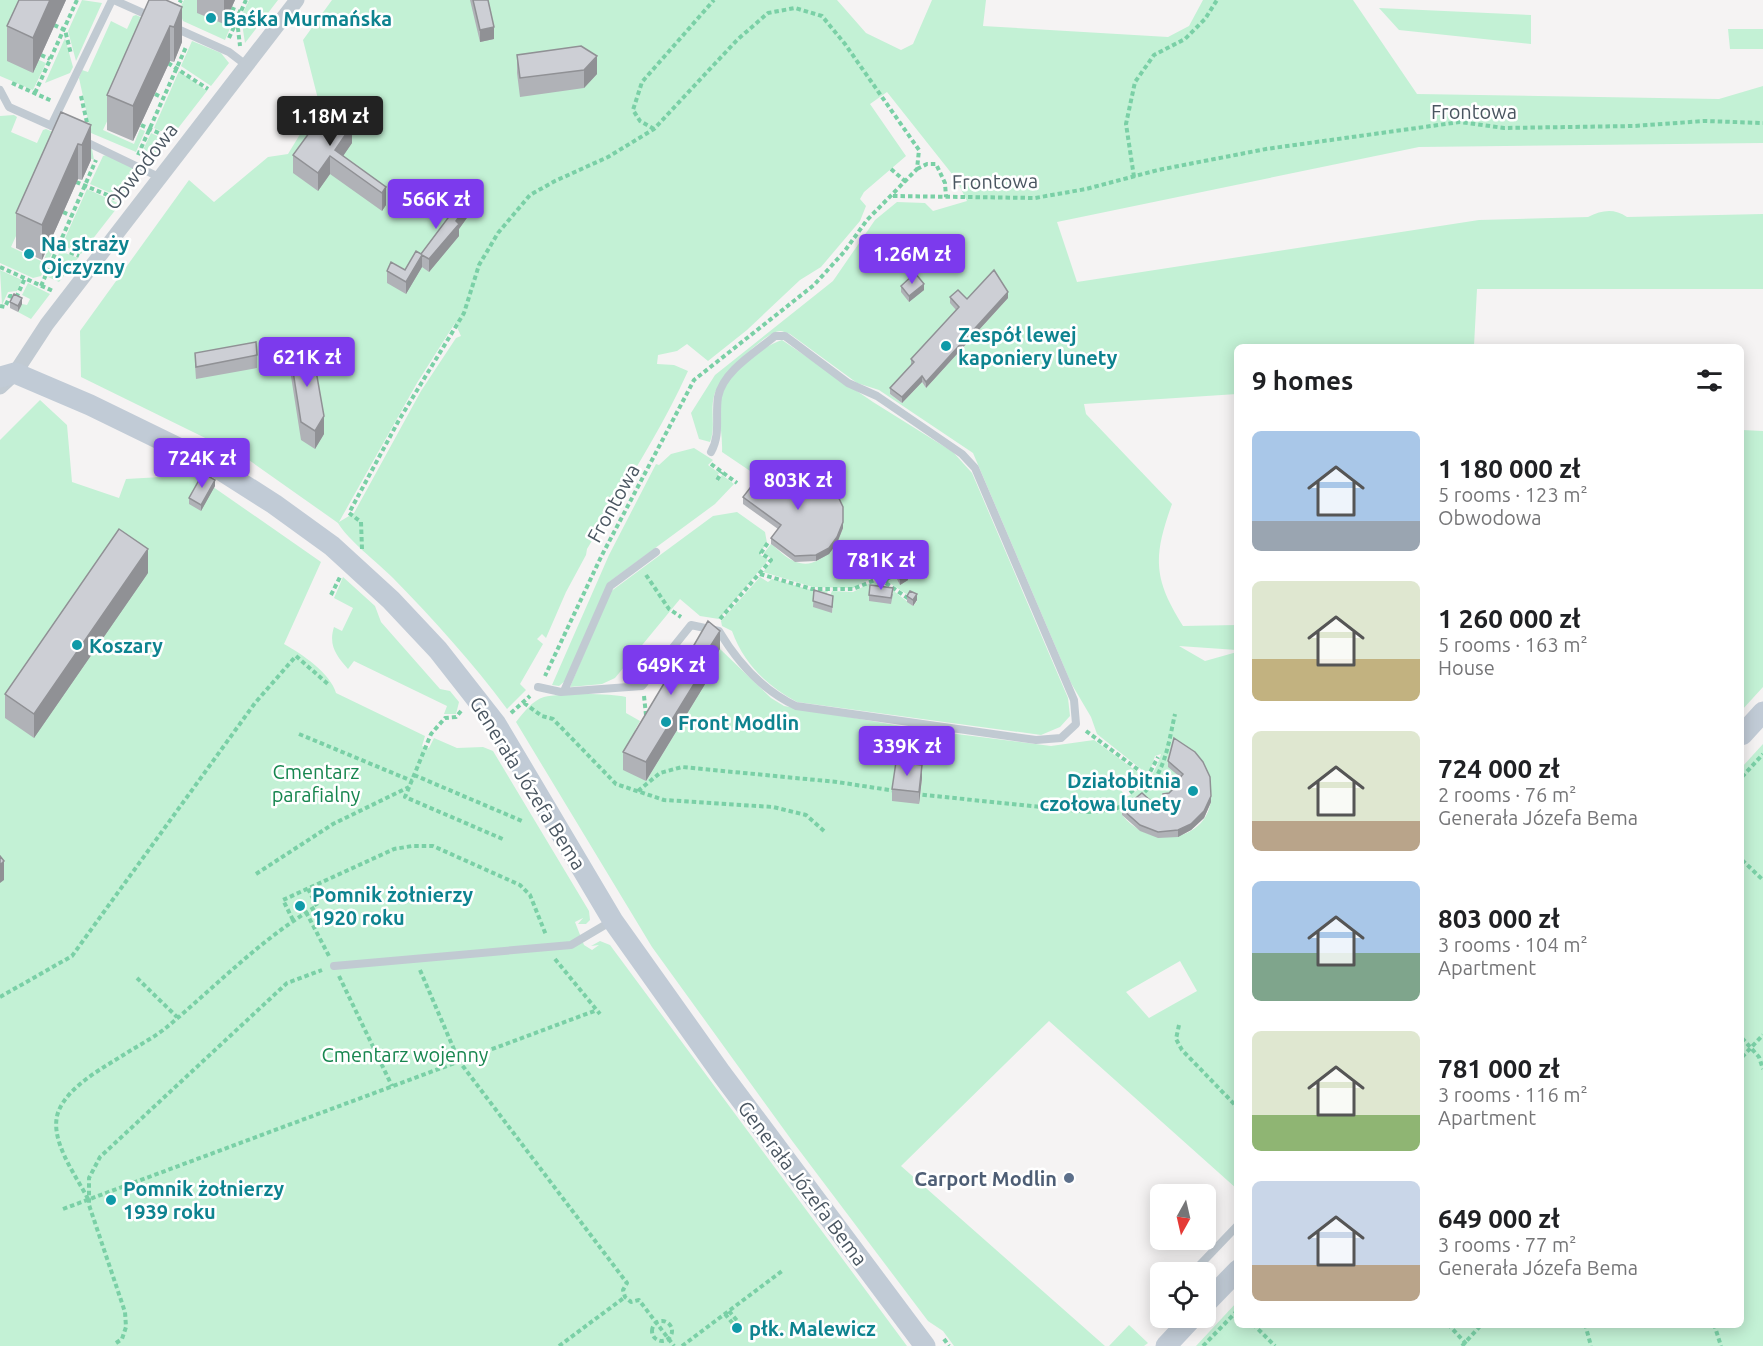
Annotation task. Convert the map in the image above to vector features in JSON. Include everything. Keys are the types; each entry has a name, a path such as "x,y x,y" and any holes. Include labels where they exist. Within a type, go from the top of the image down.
{"street":[{"name":"Obwodowa","path":"4,376 47,324 297,0"},
{"name":"Generała Józefa Bema","path":"4,376 90,405 211,464 274,504 332,546 391,600 438,650 496,724 613,921 721,1073 925,1346"},
{"path":"1744,733 1763,712"},
{"path":"1216,1293 1234,1274"},
{"path":"1166,1346 1183,1328"}],"lane":[{"path":"51,126 113,0 229,52 246,65"},
{"path":"0,90 9,107 159,177"},
{"path":"538,687 564,692 642,686 691,625 719,631 732,653 772,694 796,706 1036,740 1061,738 1076,724 1074,700 975,468 962,454 877,396 848,383 785,336 775,336 726,379 718,395 718,440 711,452"},
{"path":"564,692 610,586 656,552"},
{"path":"334,966 571,945 613,921"},
{"path":"1203,1262 1234,1229"}],"path":[{"path":"35,93 77,0"},
{"path":"171,0 179,16"},
{"path":"176,10 180,0"},
{"path":"227,43 246,0"},
{"path":"654,129 640,121 633,110 642,82 714,0"},
{"path":"1134,177 1126,124 1135,82 1154,55 1185,39 1205,19 1217,0"},
{"path":"231,8 240,12"},
{"path":"363,546 361,522 349,513 464,313 479,265 498,233 530,195 608,157 654,129 737,40 768,13 795,8 822,16 845,44 919,150 917,170"},
{"path":"237,20 243,49"},
{"path":"54,25 64,29"},
{"path":"41,286 105,141 89,134 64,29"},
{"path":"138,155 185,49"},
{"path":"41,55 50,59"},
{"path":"168,63 211,91"},
{"path":"9,82 85,116"},
{"path":"155,94 164,98"},
{"name":"Frontowa","path":"496,724 524,703 538,687 554,661 601,557 694,380 814,285 844,252 867,220 892,196 1035,198 1266,149 1460,122 1504,128 1634,126 1704,121 1763,123"},
{"path":"141,125 173,140"},
{"path":"129,152 143,158"},
{"path":"894,205 892,196 917,170 927,164 936,164 945,183 946,197"},
{"path":"891,169 906,182"},
{"path":"76,182 125,202"},
{"path":"63,212 72,216"},
{"path":"49,243 83,257"},
{"path":"0,267 56,292"},
{"path":"0,306 5,307 10,296 17,296 25,278"},
{"path":"712,465 737,483"},
{"path":"717,480 722,472"},
{"path":"720,620 771,560 761,554 769,541"},
{"path":"858,564 909,599"},
{"path":"641,568 669,609"},
{"path":"342,573 350,580"},
{"path":"760,574 813,588 853,590 876,578 879,573 885,582"},
{"path":"882,593 885,582 895,575"},
{"path":"331,595 339,579"},
{"path":"828,594 830,589"},
{"path":"0,997 72,956 255,703 296,656 329,685"},
{"path":"463,703 461,712 456,717 445,718 430,734 405,797 505,840"},
{"path":"524,703 542,716 553,719 616,784 664,800 773,807 806,815 824,831"},
{"path":"641,724 647,713 655,717"},
{"path":"911,793 1089,812 1115,809 1134,801 1152,786 1166,757 1175,714"},
{"path":"909,776 916,723"},
{"path":"1076,724 1148,777"},
{"path":"299,734 412,781"},
{"path":"1744,775 1763,754"},
{"path":"1130,793 1141,786 1148,777 1158,757"},
{"path":"638,791 660,773 682,767 837,782 902,792"},
{"path":"414,775 522,821"},
{"path":"256,874 333,824 409,787"},
{"path":"293,920 283,900 307,887 394,849 433,846 520,885 531,895 550,946"},
{"path":"1744,862 1763,880"},
{"path":"116,1343 122,1339 126,1327 125,1312 88,1199 61,1147 57,1129 58,1111 67,1097 94,1074 167,1027 293,920 317,906 307,887"},
{"path":"306,912 392,1086"},
{"path":"63,1209 459,1061 599,1012 555,958"},
{"path":"415,959 459,1061 627,1283 623,1290 625,1297 631,1302 639,1300 674,1346"},
{"path":"88,1199 89,1178 100,1157 287,983 334,966"},
{"path":"137,978 177,1017"},
{"path":"1179,1025 1176,1039 1182,1050 1234,1104"},
{"path":"1744,1055 1763,1035"},
{"path":"1744,1040 1751,1047 1763,1069"},
{"path":"682,1346 783,1271"},
{"path":"559,1346 625,1297"},
{"path":"727,1312 737,1324"},
{"path":"1203,1346 1234,1314"},
{"path":"664,1321 670,1326 673,1333 669,1340 661,1342 655,1338 652,1330 656,1323 664,1321"},
{"path":"1257,1328 1275,1346"},
{"path":"1451,1328 1465,1345 1479,1328"},
{"path":"1586,1328 1591,1346"},
{"path":"1715,1328 1721,1346"}],"green space":[{"path":"0,0 34,0 39,60 46,63 33,90 0,76"},
{"path":"82,0 102,3 76,61 68,31"},
{"path":"184,0 203,0 224,24 230,11 236,14 225,40 183,21 179,10"},
{"path":"249,0 278,0 245,43 241,17"},
{"path":"332,0 837,0 866,33 901,50 913,44 932,0 986,0 983,26 1168,37 1189,26 1203,0 1353,0 1417,94 1719,99 1763,86 1763,143 1419,147 1057,222 1077,282 1479,220 1588,217 1608,211 1627,217 1763,214 1763,289 1477,289 1474,344 1234,344 1234,394 1084,404 1086,414 1172,504 1161,539 1159,567 1166,594 1183,626 1234,625 1234,650 1179,646 1205,661 1234,653 1234,1186 1049,1021 901,1166 1105,1346 954,1346 943,1331 928,1321 793,1142 652,947 516,722 532,704 544,697 585,694 626,697 626,713 640,721 635,730 644,735 646,781 709,677 704,674 720,649 771,698 784,706 913,728 907,776 919,804 922,778 911,776 917,729 1051,746 1094,740 1143,776 1121,790 1126,797 1148,780 1161,754 1155,756 1151,768 1146,773 1097,734 1091,717 1071,683 973,453 879,390 857,383 790,334 780,331 773,333 753,348 724,379 714,396 713,431 710,442 699,439 691,413 715,375 833,281 875,220 897,202 925,203 933,211 967,201 956,179 887,92 870,104 906,156 864,192 860,199 866,206 860,221 821,267 800,280 747,330 708,361 687,344 677,351 658,355 657,364 674,365 688,371 653,439 587,549 546,638 542,634 537,639 543,644 520,684 526,690 507,709 438,626 393,578 348,536 338,523 246,458 81,377 80,331 189,180 214,202 268,157 288,154 319,103 303,40","holes":["994,277 1008,298 926,388 922,382 902,403 890,394 911,365","455,323 461,336 456,338 421,391 354,513 339,522 417,383","1183,780 1210,783 1211,802 1205,817 1195,828 1182,835 1167,837 1151,835 1135,827 1122,815 1163,811 1174,789","1180,961 1197,991 1149,1018 1126,992"]},
{"path":"1379,8 1531,15 1531,44 1399,30"},
{"path":"136,15 153,23 103,130 134,144 140,129 145,131 136,152 91,133 79,78 82,70 88,72 111,21 127,29 133,16"},
{"path":"1728,29 1763,29 1763,49 1730,49"},
{"path":"65,38 73,67 70,73 45,83"},
{"path":"192,41 221,53 229,63 211,86 181,66"},
{"path":"179,71 207,91 172,136 154,128"},
{"path":"14,115 17,117 11,132 37,143 43,130 46,129 92,149 94,160 60,144 52,157 11,247 43,262 49,247 54,249 41,276 33,278 0,263 0,116"},
{"path":"151,133 168,141 157,153 141,154"},
{"path":"106,155 141,173 124,199 90,184 103,156"},
{"path":"87,189 120,204 81,254 62,245"},
{"path":"60,251 78,258 59,282 48,277"},
{"path":"0,270 22,280 17,291 8,292 2,305"},
{"path":"28,283 50,294 31,319 18,312 22,304 27,305 30,299 22,295"},
{"path":"782,340 873,402 953,452 972,473 1068,698 1070,716 1060,727 1041,735 797,702 775,688 757,672 743,654 732,631 722,626 721,621 760,577 768,582 772,579 811,590 828,591 824,599 832,613 833,602 828,601 832,591 853,592 874,581 880,586 879,592 886,585 913,606 917,601 888,582 895,576 900,585 894,573 887,576 879,571 876,574 865,567 867,563 858,557 852,567 874,577 853,588 813,587 763,572 773,560 764,553 771,544 791,560 811,563 831,549 843,528 809,496 762,479 722,452 720,409 724,387 746,362 764,348"},
{"name":"Cmentarz wojenny","path":"40,400 67,425 72,482 119,498 126,479 196,475 321,562 284,644 322,671 336,693 425,736 422,746 429,748 434,738 457,748 483,747 493,751 589,911 590,920 586,924 578,924 583,918 575,922 584,945 592,950 599,945 591,946 600,941 610,945 907,1346 0,1346 0,440"},
{"path":"1744,430 1763,431 1763,687 1744,708"},
{"path":"694,448 713,460 708,465 719,473 715,479 718,481 722,475 734,484 715,504 609,582 565,681 559,686 552,685 609,555 656,464 659,465 671,454"},
{"path":"737,512 765,532 767,543 759,554 768,560 719,619 700,616 680,599 615,678 602,684 570,687 610,592 713,516"},
{"path":"343,577 375,606 381,622 440,689 450,691 459,702 456,714 444,714 447,706 354,661 348,669 337,655 332,640 334,627 342,631 353,608 334,598"},
{"path":"1763,744 1763,1346 1196,1346 1213,1328 1216,1328 1216,1325 1234,1305 1234,1328 1744,1328 1744,765"},
{"path":"1129,1325 1148,1343 1144,1346 1109,1346"}],"building":[{"path":"19,0 50,0 33,38 7,26"},
{"path":"149,0 166,0 182,7 174,27 170,26 133,106 107,95"},
{"path":"473,0 488,0 494,27 480,30"},
{"path":"581,46 597,56 584,70 520,78 517,55"},
{"path":"328,107 352,125 335,150 386,187 382,193 330,156 318,173 293,155"},
{"path":"61,112 91,125 82,145 78,144 42,225 16,213"},
{"path":"436,183 459,201 467,190 474,196 456,221 459,224 429,259 422,255 406,282 387,271 391,262 405,270 416,251 421,254 454,210 429,192"},
{"path":"956,238 962,248 938,265 931,255"},
{"name":"Zespół lewej kaponiery lunety","path":"994,270 1008,292 926,382 922,376 902,397 890,388 914,362 911,359 959,307 950,297 958,290 967,299"},
{"path":"915,273 924,284 909,296 901,286"},
{"path":"14,294 22,298 18,306 10,302"},
{"path":"256,342 257,355 196,367 195,353"},
{"path":"312,348 324,416 315,431 301,422 290,352"},
{"path":"771,461 809,490 819,477 835,490 843,507 843,522 837,537 829,548 816,555 795,556 771,538 781,525 743,497"},
{"path":"203,473 215,480 201,505 189,498"},
{"path":"119,529 148,549 34,714 5,694"},
{"path":"898,554 908,574 900,579 889,558"},
{"path":"870,585 893,588 891,598 869,595"},
{"path":"814,590 833,596 832,607 813,601"},
{"path":"910,591 917,594 913,600 907,596"},
{"path":"708,621 720,631 704,656 710,658 646,762 623,752 684,650 690,652"},
{"name":"Działobitnia czołowa lunety","path":"1174,738 1195,752 1203,762 1210,777 1211,796 1204,811 1191,824 1178,830 1158,832 1140,825 1122,809 1142,793 1152,802 1163,805 1163,794 1169,793 1174,788 1171,778 1179,779 1183,774 1168,761"},
{"path":"896,762 922,765 919,792 892,789"}],"place":[{"name":"Baśka Murmańska","path":"211,18"},
{"name":"Na straży Ojczyzny","path":"29,254"},
{"name":"Zespół lewej kaponiery lunety","path":"946,346"},
{"name":"Koszary","path":"77,645"},
{"name":"Front Modlin","path":"666,722"},
{"name":"Działobitnia czołowa lunety","path":"1193,791"},
{"name":"Pomnik żołnierzy 1920 roku","path":"300,906"},
{"name":"Carport Modlin","path":"1069,1178"},
{"name":"Pomnik żołnierzy 1939 roku","path":"111,1200"},
{"name":"płk. Malewicz","path":"737,1328"}],"park label":[{"name":"Cmentarz parafialny","path":"316,782"}]}
